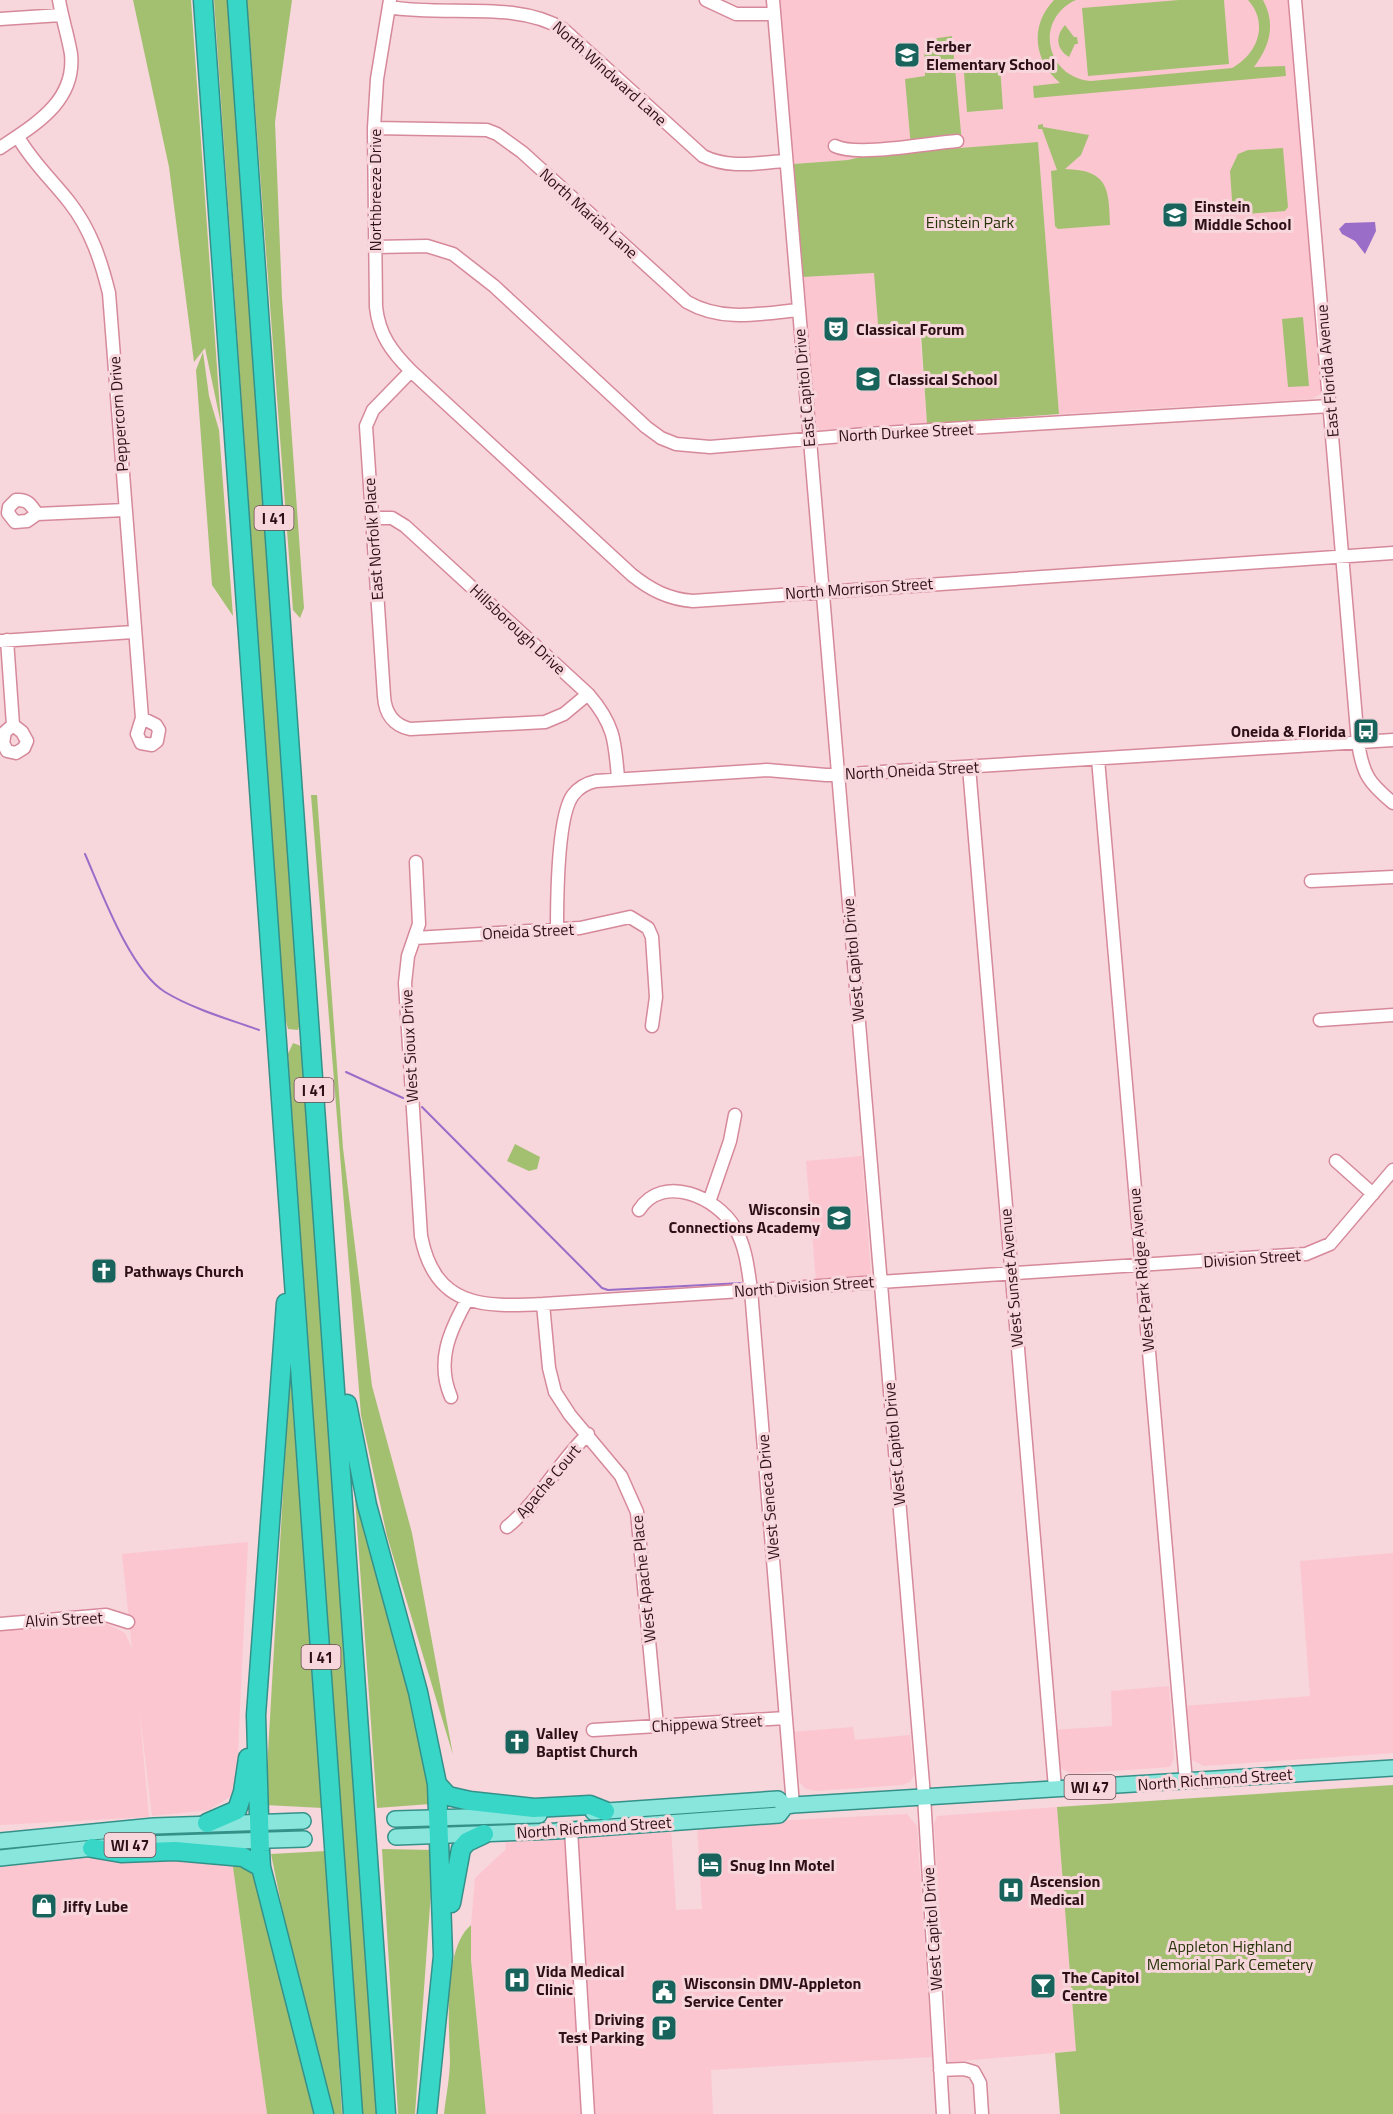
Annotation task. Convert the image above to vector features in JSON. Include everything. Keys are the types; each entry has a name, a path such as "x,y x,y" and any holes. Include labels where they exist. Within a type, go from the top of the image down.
{"highway":[{"name":"I 41","path":"203,0 353,2114"},
{"name":"I 41","path":"237,0 386,2114"},
{"path":"289,1199 285,1232 286,1317 256,1715 259,1822 261,1867 324,2114"},
{"path":"331,1321 340,1343 343,1378 367,1505 418,1692 437,1784 443,1956"},
{"path":"207,1823 232,1814 239,1806 256,1715"},
{"path":"437,1784 448,1796 470,1801 534,1808 590,1805 605,1811"},
{"path":"427,2114 443,1956 460,1851 467,1842 484,1834"},
{"path":"92,1848 121,1853 175,1851 243,1857 261,1867"}],"main road":[{"name":"North Richmond Street","path":"396,1837 440,1826 605,1811 778,1799 790,1806 1393,1768"},
{"name":"North Richmond Street","path":"395,1819 484,1834 779,1815 790,1806"},
{"name":"WI 47","path":"0,1841 107,1829 207,1823 303,1821"},
{"name":"WI 47","path":"0,1858 171,1842 304,1839"}],"street":[{"path":"0,148 51,112 69,81 70,54 59,0"},
{"path":"706,0 736,14 774,14"},
{"name":"East Capitol Drive","path":"773,0 837,775"},
{"name":"East Florida Avenue","path":"1295,0 1358,743 1365,775 1373,786 1393,803"},
{"name":"Northbreeze Drive","path":"389,4 377,79 374,128 376,307 379,325 393,353 411,371"},
{"name":"North Windward Lane","path":"389,4 409,10 515,8 542,15 563,29 703,156 714,161 736,165 785,161"},
{"path":"0,20 62,15"},
{"name":"North Mariah Lane","path":"374,128 472,128 497,134 522,152 687,302 702,311 727,315 798,310"},
{"name":"Peppercorn Drive","path":"18,137 34,161 81,219 102,267 110,305 142,718"},
{"path":"835,146 842,150 860,150 957,141"},
{"name":"North Durkee Street","path":"375,247 427,246 453,254 494,286 662,438 676,444 710,447 809,438 1330,406"},
{"name":"East Norfolk Place","path":"411,371 373,410 366,426 385,706 394,722 410,729 545,722 564,714 588,694"},
{"name":"North Morrison Street","path":"411,371 632,575 656,592 679,600 693,601 822,590 1393,553"},
{"path":"37,514 125,510"},
{"name":"Hillsborough Drive","path":"372,518 386,517 405,526 588,694 610,724 616,747 618,778"},
{"path":"13,725 4,641 134,632"},
{"name":"North Oneida Street","path":"557,929 564,816 573,794 587,783 618,778 767,770 837,775 1393,740"},
{"name":"West Park Ridge Avenue","path":"1098,759 1186,1782"},
{"name":"West Sunset Avenue","path":"969,767 1055,1788"},
{"name":"West Capitol Drive","path":"837,775 924,1796 943,2114"},
{"name":"West Sioux Drive","path":"416,862 420,913 415,938 408,956 405,983 415,1155 424,1253 441,1281 467,1300"},
{"path":"1311,881 1393,877"},
{"name":"Oneida Street","path":"415,938 593,926 619,918 638,920 648,928 652,937 656,997 652,1026"},
{"path":"1320,1020 1393,1015"},
{"path":"639,1210 653,1195 663,1192 685,1193 709,1202 730,1141 735,1115"},
{"path":"1336,1161 1373,1194"},
{"name":"Division Street","path":"1140,1265 1315,1253 1338,1236 1393,1170"},
{"name":"West Seneca Drive","path":"709,1202 723,1213 739,1237 745,1252 751,1290 790,1806"},
{"name":"North Division Street","path":"467,1300 489,1306 543,1304 1140,1265"},
{"path":"451,1397 443,1376 446,1349 467,1300"},
{"name":"West Apache Place","path":"543,1304 551,1381 560,1402 621,1476 637,1512 657,1726"},
{"name":"Apache Court","path":"507,1527 526,1510 565,1458 591,1439"},
{"name":"Alvin Street","path":"0,1624 106,1615 128,1622"},
{"name":"Chippewa Street","path":"593,1730 785,1718"},
{"path":"571,1830 588,2114"},
{"path":"940,2070 964,2069 974,2072 980,2084 982,2114"}],"shaded area":[{"name":"Einstein Middle School","path":"780,0 1288,0 1321,394 1312,399 1059,414 1038,143 869,155 848,160 793,164"},
{"path":"1375,222 1376,231 1365,254 1355,241 1342,234 1339,229 1345,223"},
{"name":"Classical School","path":"915,270 927,424 819,430 815,425 803,277"},
{"name":"Wisconsin Connections Academy","path":"862,1156 871,1276 816,1281 806,1161"},
{"path":"248,1542 236,1793 209,1810 152,1816 139,1707 149,1817 0,1825 0,1631 103,1622 125,1633 132,1649 122,1554"},
{"path":"1393,1553 1393,1753 1204,1766 1192,1760 1184,1706 1310,1696 1300,1561"},
{"path":"1169,1686 1174,1759 1170,1767 1072,1774 1060,1768 1053,1730 1112,1726 1111,1691"},
{"path":"853,1727 855,1740 910,1735 914,1775 910,1782 902,1785 817,1791 806,1789 800,1783 792,1732"},
{"path":"1057,1807 1076,2051 949,2062 934,1824 937,1816"},
{"path":"907,1814 917,1826 932,2057 711,2070 713,2114 486,2114 471,1960 471,1925 475,1878 506,1849 505,1839 671,1827 676,1910 702,1909 697,1825"},
{"path":"115,1855 232,1860 267,2114 0,2114 0,1862"}],"green space":[{"path":"133,0 191,0 221,424 205,348 194,362 169,167"},
{"path":"214,0 227,0 301,1020 298,1030 288,1029 284,1013"},
{"path":"247,0 292,0 275,122 282,298 304,608 300,618 293,610"},
{"path":"1054,0 1076,0 1063,9 1054,20 1050,33 1050,46 1055,59 1063,69 1075,77 1091,81 1232,68 1248,55 1258,37 1258,18 1248,0 1263,0 1270,26 1264,51 1254,67 1285,66 1286,76 1034,98 1033,86 1060,83 1045,64 1038,43 1041,21"},
{"path":"1179,0 1224,0 1229,64 1088,76 1082,8"},
{"path":"1065,25 1074,37 1077,37 1078,44 1075,44 1069,57 1061,50 1058,42"},
{"path":"952,36 962,143 911,148 905,79 925,76 924,40"},
{"path":"1000,66 1003,109 967,112 964,73 968,69"},
{"path":"1043,124 1043,127 1089,135 1081,155 1065,169 1079,170 1098,177 1107,191 1110,225 1058,229 1055,226 1051,171 1057,170 1042,129 1038,129 1038,125"},
{"name":"Einstein Park","path":"1038,142 1059,414 927,424 921,334 879,337 874,273 803,277 793,164 848,160 869,155"},
{"path":"1283,148 1288,207 1285,211 1233,215 1230,171 1238,154 1248,150"},
{"path":"1303,317 1309,386 1288,387 1282,319"},
{"path":"203,352 209,396 219,430 233,616 212,585 196,370"},
{"path":"311,795 317,795 343,1148 372,1386 412,1533 453,1755 387,1536 361,1415"},
{"path":"293,1043 301,1046 302,1055 377,2114 362,2114 288,1054"},
{"path":"515,1144 540,1157 537,1169 529,1171 507,1161"},
{"path":"290,1370 323,1808 265,1805"},
{"path":"354,1484 396,1634 431,1792 430,1804 377,1808"},
{"name":"Appleton Highland Memorial Park Cemetery","path":"1393,1785 1393,2114 1060,2114 1055,2053 1076,2051 1057,1807"},
{"path":"382,1849 434,1850 415,2114 398,2114"},
{"path":"326,1851 342,2114 331,2114 299,1992 271,1854"},
{"path":"232,1860 252,1868 314,2114 267,2114"},
{"path":"471,1925 471,1960 486,2114 444,2114 450,2066 449,2007 452,1968 462,1936"}],"waterway":[{"path":"85,854 118,929 140,967 152,981 165,992 187,1004 259,1030"},
{"path":"346,1072 403,1098"},
{"path":"422,1107 602,1288 608,1290 742,1283"}],"place":[{"name":"Ferber Elementary School","path":"907,55"},
{"name":"Einstein Middle School","path":"1175,215"},
{"name":"Classical Forum","path":"836,329"},
{"name":"Classical School","path":"868,379"},
{"name":"Oneida & Florida","path":"1366,731"},
{"name":"Wisconsin Connections Academy","path":"839,1218"},
{"name":"Pathways Church","path":"104,1271"},
{"name":"Valley Baptist Church","path":"517,1742"},
{"name":"Snug Inn Motel","path":"710,1865"},
{"name":"Ascension Medical","path":"1011,1890"},
{"name":"Jiffy Lube","path":"44,1906"},
{"name":"Vida Medical Clinic","path":"517,1980"},
{"name":"The Capitol Centre","path":"1043,1986"},
{"name":"Wisconsin DMV-Appleton Service Center","path":"664,1992"},
{"name":"Driving Test Parking","path":"664,2028"}]}
